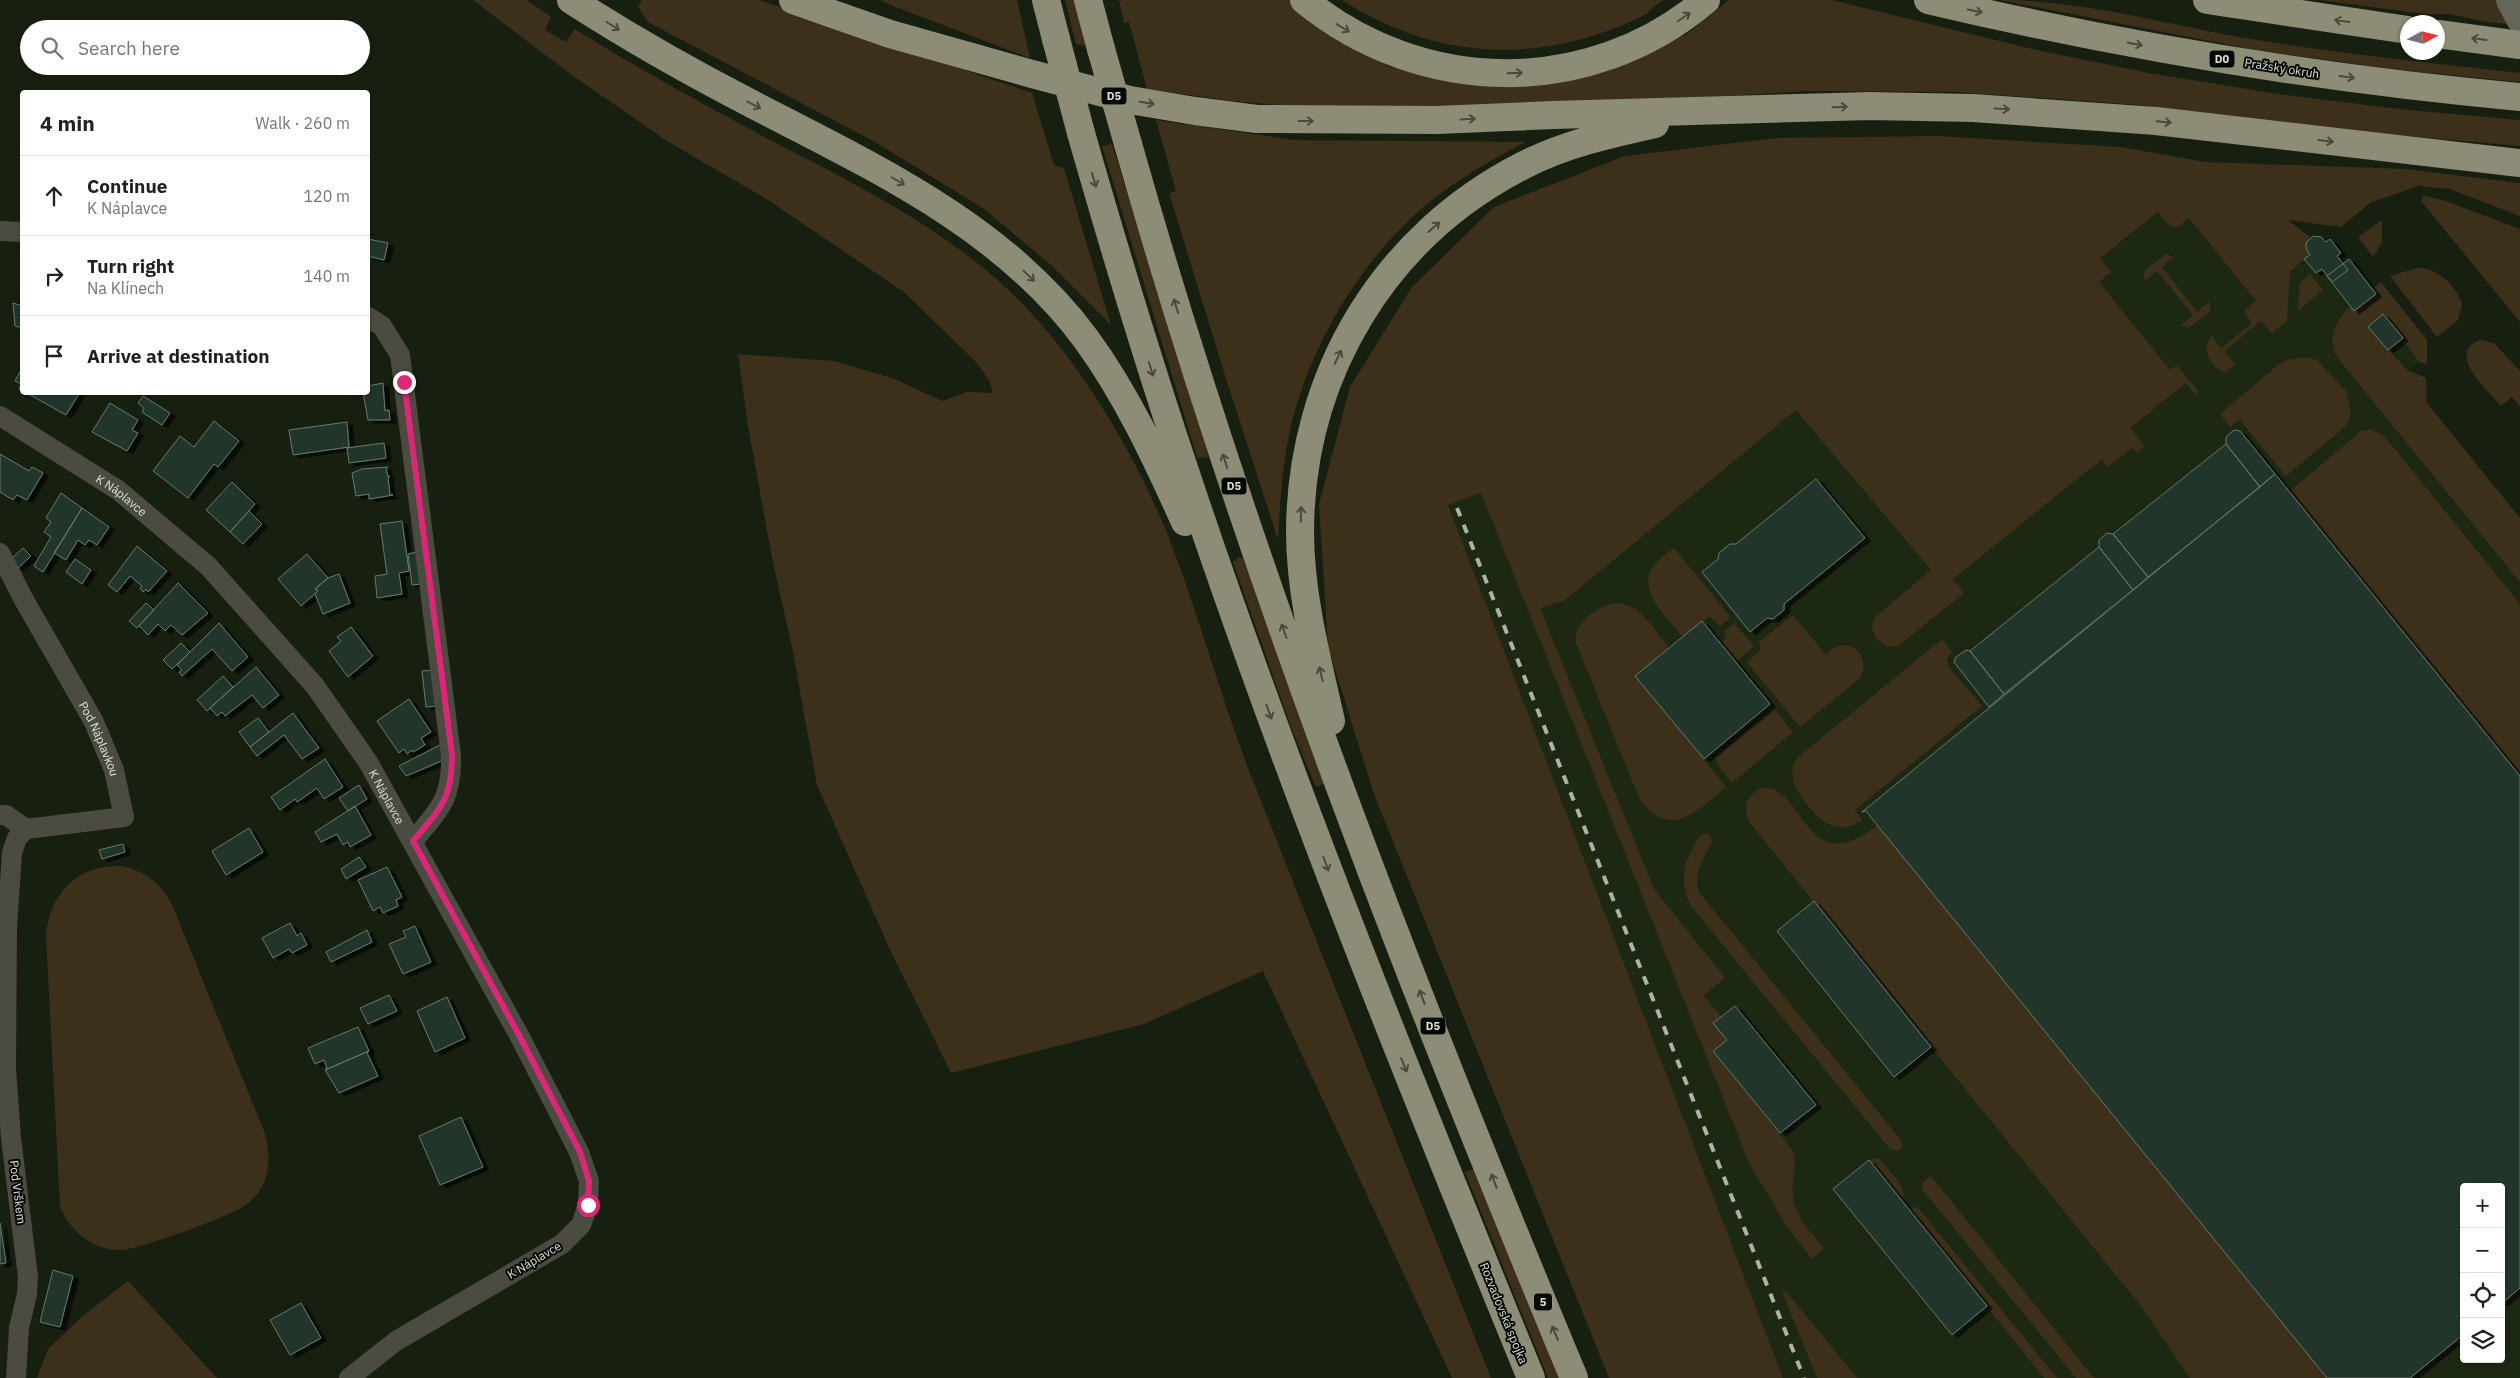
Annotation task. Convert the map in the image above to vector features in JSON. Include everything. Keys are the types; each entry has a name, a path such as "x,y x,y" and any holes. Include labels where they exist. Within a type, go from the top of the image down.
{"highway":[{"path":"571,0 658,54 857,158 914,190 974,230 1042,288 1086,339 1134,418 1169,487 1252,666"},
{"path":"793,0 890,34 1130,100 1195,111 1287,120 1437,120 1553,114 1916,107 2054,113 2156,121 2520,163"},
{"path":"848,0 1032,74"},
{"path":"1046,0 1080,133 1152,372 1252,666"},
{"name":"D5","path":"1088,0 1183,332 1224,459 1287,640 1355,824 1511,1227"},
{"path":"1304,0 1347,30 1392,53 1437,67 1517,74 1578,65 1622,51 1661,32 1706,0"},
{"name":"Pražský okruh","path":"1928,0 2088,35 2210,57 2378,82 2520,97"},
{"path":"2207,0 2400,29"},
{"path":"2445,35 2520,45"},
{"path":"1355,824 1313,638 1305,591 1300,533 1304,478 1318,405 1335,361 1357,321 1390,272 1431,229 1474,194 1524,165 1559,150 1600,136 1656,124 1791,109"},
{"name":"Rozvadovská spojka","path":"1252,666 1362,957 1531,1378"},
{"name":"5","path":"1511,1227 1574,1378"}],"main road":[{"path":"2510,0 2520,19"}],"street":[{"path":"0,231 20,232"},
{"path":"370,318 382,326 400,355 452,755 452,779 444,803 413,841"},
{"name":"K Náplavce","path":"0,416 118,490 208,566 316,686 368,762 413,841 520,1037 580,1152 589,1181 588,1205 581,1225 562,1244 396,1341 349,1378"},
{"name":"Pod Náplavkou","path":"0,553 24,600 94,722 114,770 124,817 26,829"},
{"path":"0,815 6,815 26,829"},
{"name":"Pod Vrškem","path":"16,1378 19,1328 27,1294 28,1277 11,1138 6,1068 7,927 12,853 17,838 26,829"}],"shaded area":[{"path":"473,0 527,0 551,17 545,30 566,42 575,29 674,88 835,174 921,223 975,261 1001,283 1052,337 1076,369 1119,436 1138,470 1169,538 1250,773 1491,1378 1452,1378 1263,971 1144,1024 951,1073 892,954 817,785 792,647 772,558 748,426 738,354 834,361 895,379 942,401 967,392 993,393 990,382 977,363 904,292 765,198 667,141 569,73"},
{"path":"642,0 759,0 1032,93 1054,165 1064,168 1111,325 1052,266 984,209 877,143 648,22 638,7"},
{"path":"880,0 1017,0 1030,58 888,4"},
{"path":"1065,0 1075,0 1086,46 1076,44"},
{"path":"1119,0 1289,0 1305,17 1388,66 1453,80 1651,51 1687,34 1729,0 1832,0 2032,49 2149,73 2278,94 2408,110 2520,120 2520,146 2341,130 2140,105 1957,92 1809,91 1423,113 1345,111 1233,101 1147,89 1129,22 1124,23"},
{"path":"1342,0 1664,0 1648,11 1649,13 1610,30 1571,42 1532,48 1494,50 1455,46 1417,36 1379,21"},
{"path":"2000,0 2064,4 2290,45 2400,60 2520,73 2520,82 2401,70 2256,50"},
{"path":"2320,0 2493,0 2520,3 2520,25 2486,22 2450,14 2424,14"},
{"path":"1156,120 1295,140 1525,142 1464,177 1417,213 1391,239 1346,298 1312,363 1299,397 1285,458 1278,540 1169,193 1176,191"},
{"path":"1938,136 2121,147 2205,162 2406,169 2520,183 2520,216 2450,189 2418,186 2370,203 2341,227 2288,220 2310,237 2305,246 2310,255 2290,271 2287,321 2272,333 2261,321 2225,351 2235,365 2225,373 2211,361 2207,352 2207,343 2212,336 2221,348 2252,323 2244,311 2256,301 2189,218 2176,228 2168,225 2158,212 2100,258 2111,272 2099,282 2170,370 2177,365 2198,391 2196,396 2186,383 2130,428 2145,446 2137,453 2132,448 2108,467 2102,459 1953,579 1964,593 1898,646 1888,647 1877,640 1872,628 1874,618 1931,570 1796,410 1565,600 1540,608 1654,889 1725,978 1704,995 1721,1017 1714,1023 1727,1040 1713,1051 1793,1151 1795,1163 1793,1182 1794,1202 1805,1226 1824,1248 1812,1259 1788,1228 1749,1163 1481,493 1448,505 1783,1378 1609,1378 1375,797 1328,647 1319,504 1350,387 1412,287 1494,207 1625,156 1777,138"},
{"path":"1112,144 1209,458 1197,457 1102,146"},
{"path":"1936,169 2287,220 2310,237 2305,246 2310,255 2305,260 2316,273 2322,269 2333,282 2348,270 2420,355 2419,362 2396,379 2520,528 2520,1378 1783,1378 1448,505 1480,492"},
{"path":"2424,196 2443,200 2520,229 2520,322 2421,201"},
{"path":"2382,220 2382,242 2373,257 2358,237"},
{"path":"2166,254 2174,257 2162,267 2197,312 2210,302 2211,304 2210,312 2189,328 2181,325 2193,315 2157,271 2145,280 2144,278 2145,270"},
{"path":"2417,268 2424,268 2445,278 2455,290 2462,304 2458,320 2437,337 2390,276"},
{"path":"2310,274 2323,290 2298,311 2300,283"},
{"path":"2381,282 2427,340 2427,364 2419,362 2384,314 2368,327 2407,370 2426,378 2427,403 2520,518 2520,582 2336,356 2333,332 2337,322 2352,305"},
{"path":"2480,340 2494,343 2520,371 2520,407 2512,397 2501,406 2472,372 2467,354 2470,346"},
{"path":"2304,357 2317,360 2346,391 2351,412 2347,425 2286,476 2240,420 2230,427 2220,414 2279,364 2287,360"},
{"path":"2371,429 2386,438 2520,604 2520,776 2289,492 2361,431"},
{"path":"1674,548 1729,615 1729,619 1720,626 1709,616 1683,637 1655,603 1648,583 1650,573 1656,563"},
{"path":"1239,557 1243,559 1324,784 1316,787 1291,727 1233,562"},
{"path":"1614,603 1623,604 1639,612 1652,625 1669,648 1636,676 1726,787 1684,818 1673,820 1662,818 1651,812 1640,800 1576,643 1578,629 1587,617 1600,608"},
{"path":"1793,615 1826,655 1834,648 1846,646 1858,651 1863,662 1862,674 1858,680 1800,727 1747,662 1761,649 1759,642"},
{"path":"1734,623 1754,646 1736,662 1720,643 1726,638 1724,631"},
{"path":"1942,639 1952,652 1947,658 1948,666 1982,706 1855,810 1862,820 1847,827 1833,826 1826,823 1814,813 1794,784 1793,772 1797,758"},
{"path":"1774,711 1777,712 1793,732 1732,783 1716,763 1716,758"},
{"path":"1762,788 1776,791 1788,800 1808,827 1820,838 1834,843 1853,840 1878,825 2327,1378 2190,1378 2140,1305 1750,823 1746,812 1747,802 1752,794"},
{"path":"1705,833 1710,835 1712,842 1698,872 1699,892 1901,1140 1902,1146 1899,1151 1890,1149 1691,906 1687,899 1684,884 1686,862 1699,837"},
{"path":"121,866 130,868 150,878 162,889 171,902 264,1131 268,1161 268,1169 260,1190 252,1200 241,1208 218,1219 182,1232 122,1250 101,1247 84,1238 70,1224 60,1207 46,935 53,906 69,884 79,876 92,870"},
{"path":"1875,1158 1880,1160 1900,1184 1903,1190 1902,1200 1869,1160"},
{"path":"1473,1169 1559,1378 1548,1378 1465,1172"},
{"path":"1931,1176 2094,1378 2076,1378 1923,1190 1922,1183"},
{"path":"1914,1207 1919,1209 2057,1378 2044,1378 1909,1209"},
{"path":"128,1281 217,1378 37,1378 48,1349 84,1315"},
{"path":"1786,1291 1857,1378 1817,1378 1782,1292"}],"building":[{"path":"2313,236 2321,237 2326,242 2330,239 2341,253 2337,256 2348,270 2332,282 2322,269 2316,273 2304,259 2310,255 2306,248 2306,243"},
{"path":"370,239 388,243 384,260 370,256"},
{"path":"2349,259 2376,294 2354,311 2327,276"},
{"path":"13,303 20,305 20,327 15,326"},
{"path":"2383,314 2403,338 2388,350 2368,327"},
{"path":"20,372 20,384 15,381"},
{"path":"383,383 385,411 389,410 390,420 368,420 364,395 370,395 370,386"},
{"path":"30,395 78,395 66,415"},
{"path":"143,396 170,413 162,425 142,412 144,408 138,403"},
{"path":"110,403 138,420 132,430 138,433 127,451 92,432"},
{"path":"214,421 239,441 218,467 214,464 188,498 153,471 180,436 194,447"},
{"path":"347,422 349,447 293,455 289,430"},
{"path":"2234,430 2240,431 2275,474 2260,487 2226,444 2226,437"},
{"path":"384,443 386,458 349,463 347,448"},
{"path":"2226,444 2260,487 2148,577 2113,534"},
{"path":"0,454 29,471 32,467 43,473 27,500 17,495 13,500 0,492"},
{"path":"388,467 386,469 388,477 390,476 388,478 390,495 393,495 369,499 369,494 356,496 352,473 362,469"},
{"path":"2275,474 2520,776 2520,1288 2505,1301 2505,1183 2460,1183 2460,1337 2410,1378 2327,1378 1866,811 1862,812"},
{"path":"1816,479 1865,538 1784,604 1784,610 1773,619 1767,618 1750,632 1702,572 1718,559 1719,553 1730,544 1736,544"},
{"path":"232,482 255,504 230,532 206,510"},
{"path":"61,493 82,508 43,572 34,566 51,537 44,532 51,522 46,518"},
{"path":"82,508 109,527 97,545 89,540 85,545 78,540 66,560 54,553"},
{"path":"249,511 262,524 243,544 230,532"},
{"path":"402,521 409,571 399,573 402,594 377,598 375,576 387,574 380,524"},
{"path":"2107,533 2113,534 2148,577 2133,590 2099,547 2099,540"},
{"path":"137,546 167,571 148,592 146,589 143,592 140,588 142,586 130,576 117,592 108,585"},
{"path":"2099,547 2133,590 2004,694 1970,651"},
{"path":"23,548 31,556 18,568 10,560"},
{"path":"417,552 421,584 412,585 408,554"},
{"path":"307,554 328,578 315,589 318,591 301,606 278,579"},
{"path":"75,559 91,570 82,584 66,572"},
{"path":"339,574 350,603 323,614 315,594 318,591 315,589 328,578"},
{"path":"178,583 208,613 182,635 171,625 165,631 158,624 148,635 139,626"},
{"path":"146,603 154,610 137,628 129,621"},
{"path":"1702,621 1770,704 1704,759 1635,676"},
{"path":"219,623 248,657 232,671 212,649 182,676 179,672 182,670 177,665"},
{"path":"351,627 373,656 348,677 329,651 341,641 337,637"},
{"path":"181,643 190,652 172,669 163,660"},
{"path":"1966,650 1970,651 2004,694 1989,707 1954,662 1956,657"},
{"path":"256,667 279,695 263,708 252,695 225,716 222,712 217,716 210,708"},
{"path":"432,670 437,706 426,707 422,671"},
{"path":"223,676 233,687 207,711 197,700"},
{"path":"409,699 431,732 421,738 425,745 407,754 404,749 399,753 377,721"},
{"path":"293,713 319,748 302,759 284,735 257,756 250,747"},
{"path":"258,718 269,732 250,747 239,732"},
{"path":"442,744 444,760 406,776 399,766"},
{"path":"325,759 343,787 324,799 317,788 297,802 295,799 280,810 271,797"},
{"path":"359,785 367,799 348,811 339,798"},
{"path":"355,806 371,835 350,847 348,842 343,845 337,834 321,842 315,832"},
{"path":"249,828 263,852 226,875 212,851"},
{"path":"123,844 125,852 102,859 99,850"},
{"path":"359,857 366,867 346,879 341,869"},
{"path":"387,867 402,897 396,900 398,906 383,913 380,907 373,911 358,880"},
{"path":"1814,901 1931,1047 1894,1077 1777,931"},
{"path":"290,923 297,936 301,933 307,945 292,953 289,949 273,958 262,938"},
{"path":"415,926 431,962 403,974 389,944 406,937 403,931"},
{"path":"367,930 372,942 331,962 326,952"},
{"path":"389,995 397,1011 368,1024 360,1008"},
{"path":"447,997 465,1038 435,1052 417,1011"},
{"path":"1735,1006 1816,1105 1780,1133 1713,1051 1727,1040 1713,1023"},
{"path":"358,1027 369,1051 325,1070 327,1068 324,1060 315,1064 308,1048"},
{"path":"369,1051 367,1053 378,1076 339,1093 325,1070"},
{"path":"461,1117 483,1167 440,1185 419,1136"},
{"path":"1869,1160 1987,1306 1952,1335 1833,1189"},
{"path":"0,1223 6,1263 0,1264"},
{"path":"53,1270 73,1276 60,1327 40,1322"},
{"path":"301,1303 321,1338 290,1355 270,1320"}],"railway":[{"path":"1457,508 1804,1378"}],"route":[{"path":"404,382 452,755 452,779 444,803 413,841 520,1037 580,1152 589,1181 588,1205"}]}
